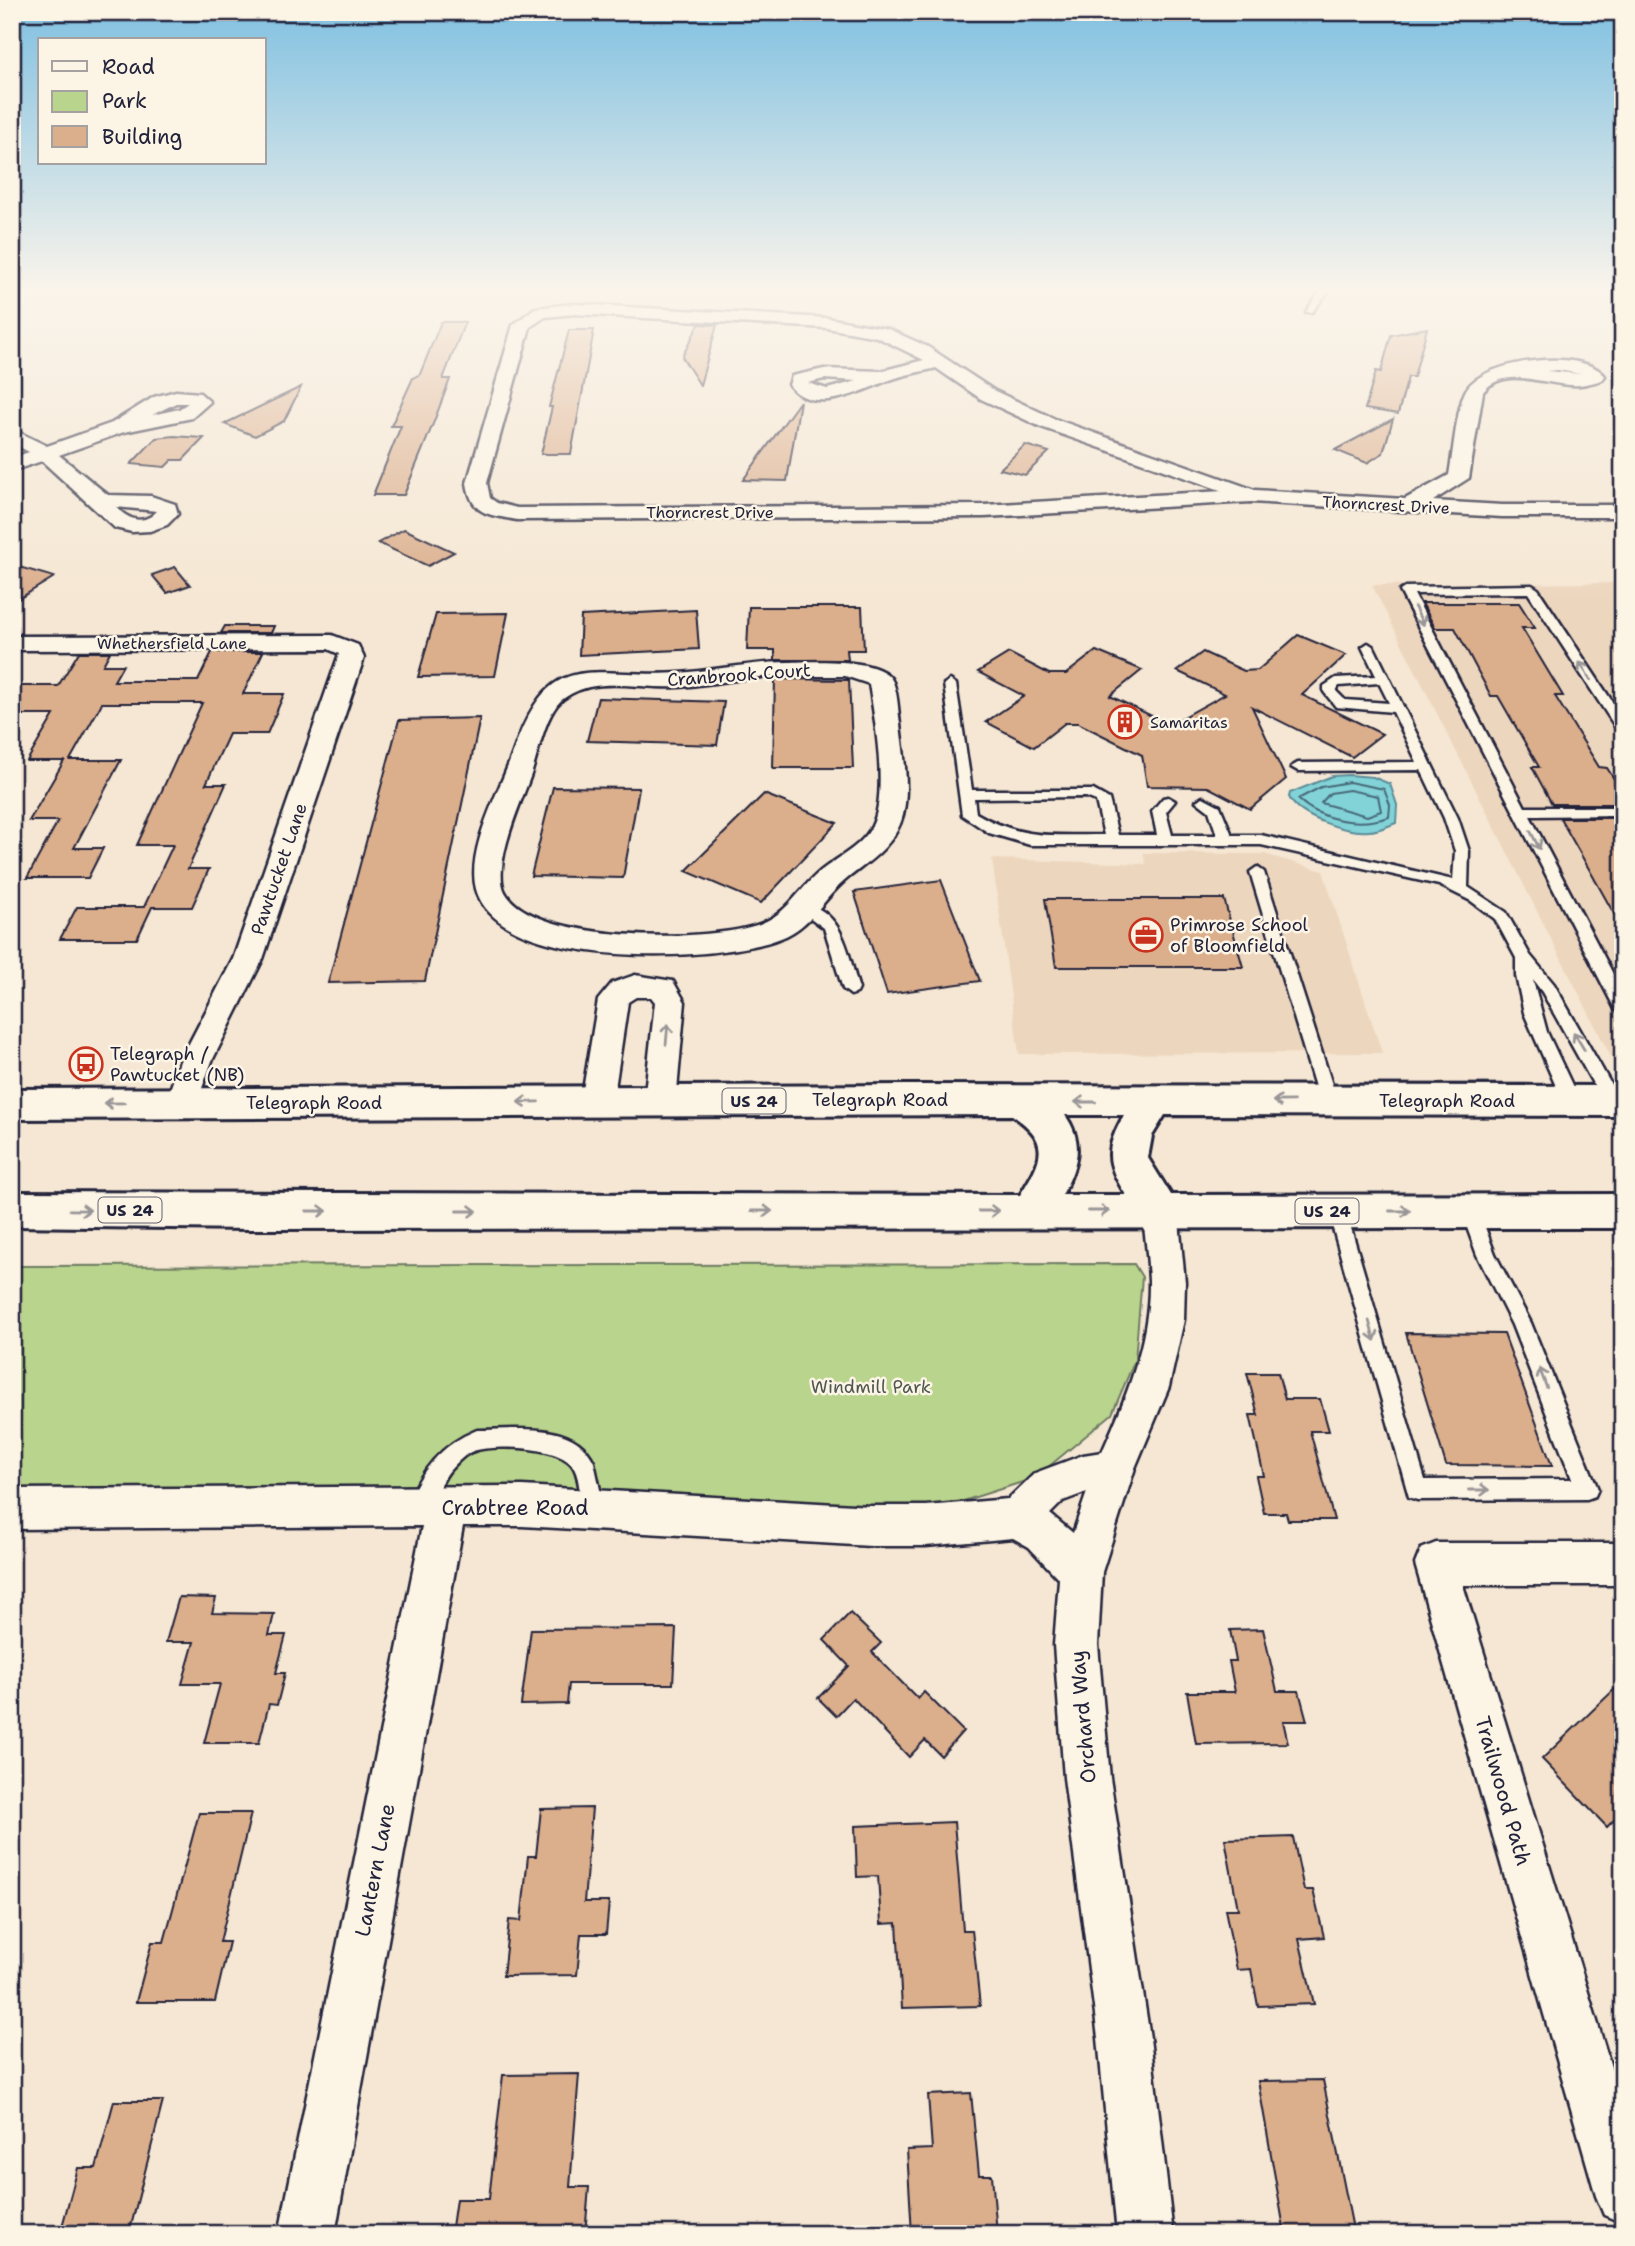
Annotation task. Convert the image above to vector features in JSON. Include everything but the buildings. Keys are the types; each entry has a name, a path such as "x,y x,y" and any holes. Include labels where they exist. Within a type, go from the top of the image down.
{"highway":[{"name":"Telegraph Road","path":"12,1104 182,1101 285,1105 1617,1101"},
{"path":"1022,1102 1049,1122 1056,1134 1059,1151 1056,1169 1031,1211"},
{"path":"1153,1102 1133,1130 1127,1142 1126,1154 1133,1173 1160,1211"},
{"name":"US 24","path":"12,1209 1623,1211"}],"street":[{"name":"Thorncrest Drive","path":"503,392 477,483 480,500 503,512 972,511 1151,480 1251,496 1502,511 1623,511"},
{"path":"987,392 1151,480 1251,496"},
{"path":"1459,478 1476,392"},
{"path":"12,465 119,427"},
{"path":"12,435 45,453 103,502"},
{"path":"1407,506 1459,478"},
{"path":"1459,478 1502,511"},
{"name":"Whethersfield Lane","path":"12,643 332,642"},
{"name":"Pawtucket Lane","path":"182,1101 196,1061 248,959 352,657 343,645 332,642"},
{"name":"Cranbrook Court","path":"845,669 862,671 881,681 891,813 881,834 870,847 824,882 805,908 783,926 752,938 649,947 597,942 535,926 501,909 490,891 491,863 497,837 544,706 560,691 592,680 666,681 756,670 845,669"},
{"path":"641,986 649,947"},
{"path":"597,1102 613,1000 618,992 641,986 663,989 670,1002 660,1102"},
{"name":"Orchard Way","path":"1145,2234 1124,2038 1087,1778 1076,1645 1081,1572 1115,1468 1150,1387 1165,1320 1167,1283 1160,1211"},
{"path":"1081,1572 1044,1533 1017,1518 1049,1488 1083,1474 1115,1468"},
{"name":"Lantern Lane","path":"307,2234 431,1507"},
{"name":"Crabtree Road","path":"12,1510 593,1508 926,1526 1017,1518"},
{"name":"Trailwood Path","path":"1623,1564 1436,1564 1623,2196"}],"lane":[{"path":"1623,728 1532,589 1406,591 1623,1009"},
{"path":"1368,648 1426,766 1462,852 1460,889"},
{"path":"1384,679 1336,682 1330,686 1330,692 1340,704 1399,708"},
{"path":"950,684 969,815 994,830 1030,840 1261,840 1443,881 1501,916 1524,958 1548,988 1617,1101"},
{"path":"1297,767 1426,766"},
{"path":"964,794 1088,793 1102,799 1112,839"},
{"path":"1165,838 1159,811 1168,801"},
{"path":"1203,801 1215,809 1226,839"},
{"path":"1521,812 1623,811"},
{"path":"1257,872 1328,1100"},
{"path":"805,908 825,919 831,927 851,989"},
{"path":"1524,958 1523,978 1540,1033 1571,1102"},
{"path":"1337,1211 1417,1490 1587,1489 1521,1323 1486,1255 1470,1211"},
{"path":"431,1507 442,1465 460,1447 477,1440 543,1440 561,1444 583,1462 593,1508"}],"shaded area":[{"path":"1623,583 1623,1064 1614,1063 1372,585"},
{"path":"1143,853 1264,854 1323,871 1382,1053 1019,1054 992,859 1146,864"}],"green space":[{"name":"Windmill Park","path":"1134,1264 1142,1277 1135,1360 1112,1414 1035,1478 954,1504 870,1508 12,1495 12,1266"}],"water":[{"path":"1332,776 1373,777 1390,784 1397,805 1396,823 1369,831 1337,827 1313,818 1294,805 1289,797 1290,793"}],"place":[{"name":"Samaritas","path":"1125,722"},
{"name":"Primrose School of Bloomfield","path":"1146,935"},
{"name":"Telegraph / Pawtucket (NB)","path":"86,1064"}]}
